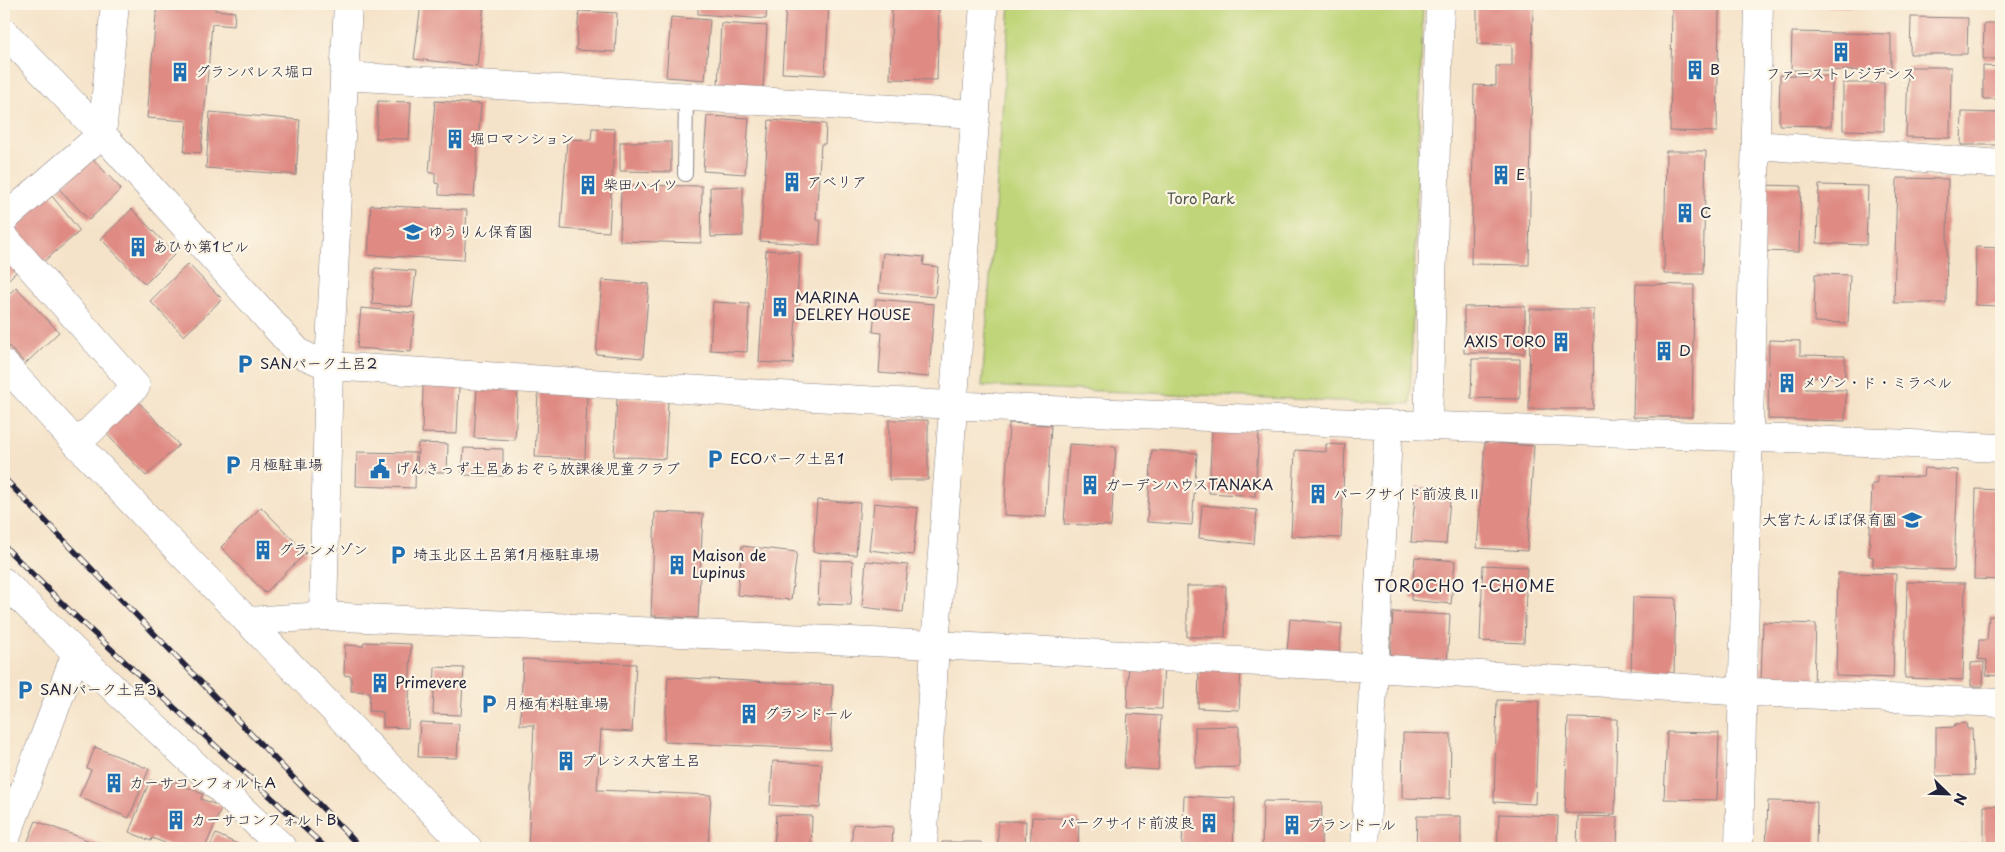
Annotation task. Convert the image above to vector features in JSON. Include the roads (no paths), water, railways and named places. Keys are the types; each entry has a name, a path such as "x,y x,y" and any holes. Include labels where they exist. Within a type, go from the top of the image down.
{"street":[{"path":"4,219 102,134 115,4"},
{"path":"323,616 329,366 348,4"},
{"path":"923,848 935,645 984,4"},
{"path":"1428,425 1440,4"},
{"path":"1739,848 1759,4"},
{"path":"4,32 102,134 299,353 329,366 953,405 1390,424 1749,436 2001,448"},
{"path":"344,76 976,114"},
{"path":"1756,145 2001,164"},
{"path":"4,236 136,386 77,444"},
{"path":"4,364 77,444 468,848"},
{"path":"1365,848 1374,668 1390,424"},
{"path":"4,582 76,653 283,848"},
{"path":"247,621 323,616 1374,668 1743,692 2001,704"},
{"path":"4,843 76,653"}],"lane":[{"path":"685,174 686,96"}],"railway":[{"path":"4,478 361,848"},
{"path":"4,546 70,611 326,848"}],"place":[{"name":"ファーストレジデンス","path":"1841,52"},
{"name":"B","path":"1695,70"},
{"name":"グランパレス堀口","path":"180,72"},
{"name":"堀口マンション","path":"455,139"},
{"name":"E","path":"1501,175"},
{"name":"アベリア","path":"792,182"},
{"name":"柴田ハイツ","path":"588,185"},
{"name":"C","path":"1685,213"},
{"name":"ゆうりん保育園","path":"413,232"},
{"name":"あひか第1ビル","path":"138,247"},
{"name":"MARINA DELREY HOUSE","path":"780,307"},
{"name":"AXIS TORO","path":"1561,342"},
{"name":"D","path":"1664,351"},
{"name":"SANパーク土呂2","path":"245,364"},
{"name":"メゾン・ド・ミラベル","path":"1787,383"},
{"name":"ECOパーク土呂1","path":"715,459"},
{"name":"月極駐車場","path":"233,465"},
{"name":"げんきっず土呂あおぞら放課後児童クラブ","path":"380,469"},
{"name":"ガーデンハウスTANAKA","path":"1090,485"},
{"name":"パークサイド前波良Ⅱ","path":"1318,494"},
{"name":"大宮たんぽぽ保育園","path":"1912,520"},
{"name":"グランメゾン","path":"263,550"},
{"name":"埼玉北区土呂第1月極駐車場","path":"398,555"},
{"name":"Maison de Lupinus","path":"677,565"},
{"name":"Primevere","path":"380,683"},
{"name":"SANパーク土呂3","path":"25,690"},
{"name":"月極有料駐車場","path":"489,704"},
{"name":"グランドール","path":"749,714"},
{"name":"プレシス大宮土呂","path":"566,761"},
{"name":"カーサコンフォルトA","path":"114,783"},
{"name":"カーサコンフォルトB","path":"176,820"},
{"name":"パークサイド前波良","path":"1209,823"},
{"name":"プランドール","path":"1292,825"}],"district":[{"name":"TOROCHO 1-CHOME","path":"1465,586"}],"park label":[{"name":"Toro Park","path":"1201,199"}]}
